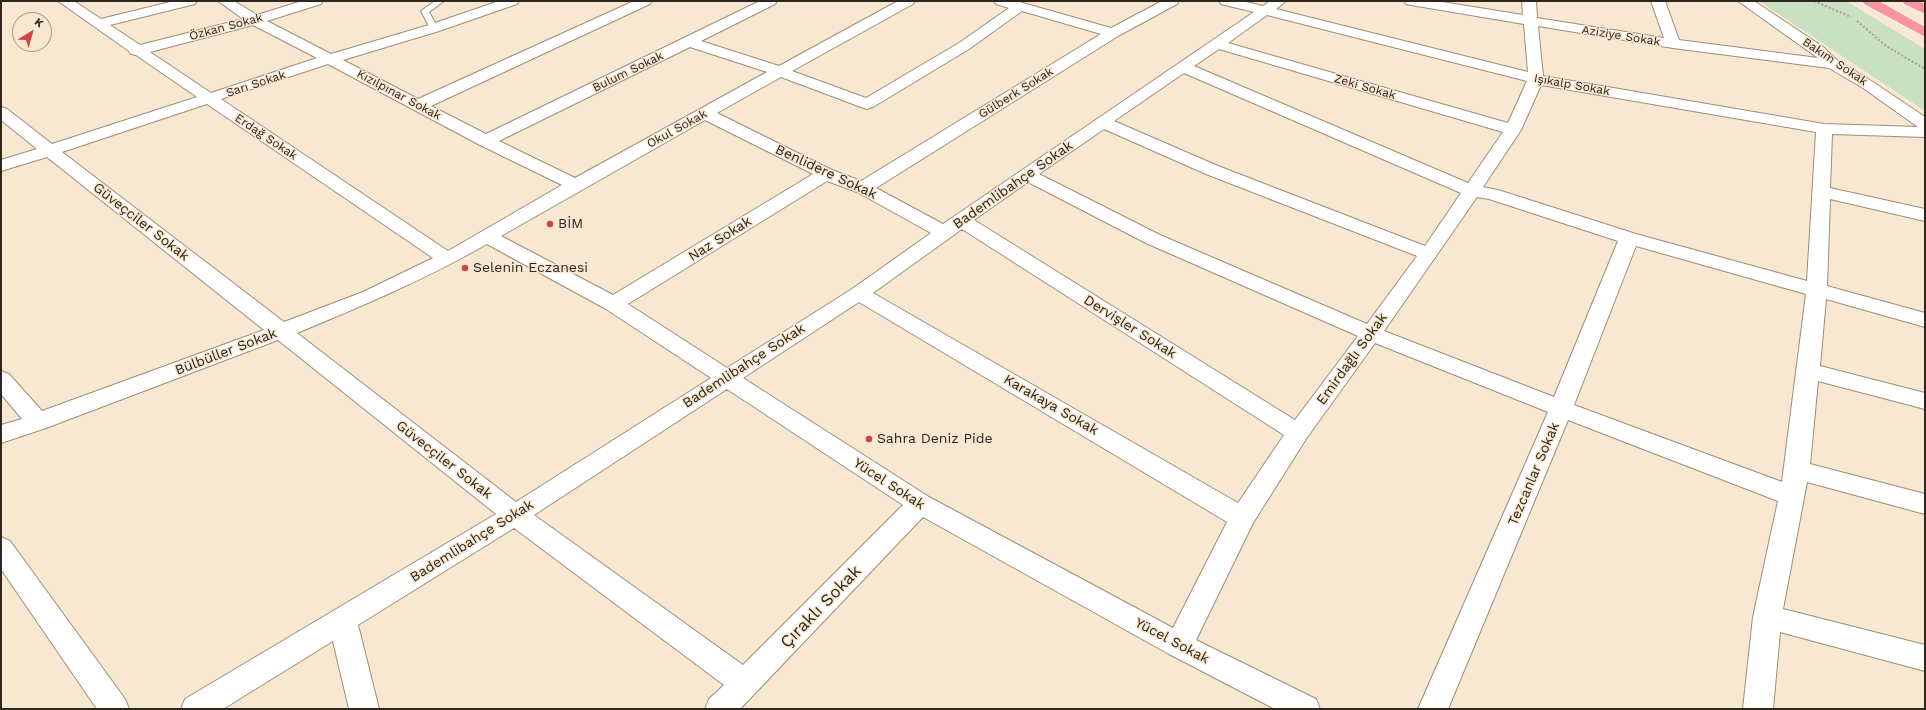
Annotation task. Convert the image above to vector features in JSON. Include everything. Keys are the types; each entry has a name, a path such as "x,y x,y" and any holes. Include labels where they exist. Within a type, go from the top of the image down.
{"highway":[{"path":"1869,1 1925,33"},
{"path":"1909,1 1925,10"}],"street":[{"name":"Erdağ Sokak","path":"65,1 136,51 210,99 447,259"},
{"path":"99,24 190,1"},
{"name":"Kızılpınar Sokak","path":"225,1 255,20 486,141 575,185"},
{"name":"Özkan Sokak","path":"136,51 255,20 316,1"},
{"name":"Sarı Sokak","path":"1,166 330,59 434,28 512,1"},
{"path":"419,105 645,1"},
{"name":"Bulum Sokak","path":"486,141 770,1"},
{"name":"Okul Sokak","path":"447,259 575,185 908,1"},
{"path":"1001,1 1114,33"},
{"name":"Gülberk Sokak","path":"863,188 1114,33 1172,1"},
{"name":"Işıkalp Sokak","path":"1226,1 1536,79 1824,130 1925,132"},
{"name":"Bademlibahçe Sokak","path":"196,709 515,515 726,377 859,293 1027,174 1279,1"},
{"name":"Aziziye Sokak","path":"1411,1 1673,44 1833,64"},
{"path":"1529,1 1536,79"},
{"path":"1658,1 1673,44"},
{"name":"Bakım Sokak","path":"1745,1 1818,50 1833,64 1868,85 1925,124"},
{"path":"689,42 781,72 867,104 959,49 997,24 1019,7"},
{"name":"Zeki Sokak","path":"1217,44 1513,130"},
{"path":"1183,67 1471,191 1492,194 1629,238 1925,320"},
{"name":"Emirdağlı Sokak","path":"1178,645 1242,518 1298,433 1429,254 1513,130 1536,79"},
{"name":"Güveçciler Sokak","path":"1,112 279,332"},
{"name":"Benlidere Sokak","path":"705,114 826,174 863,188 954,227"},
{"path":"1102,122 1212,170 1429,254"},
{"path":"1758,709 1768,617 1797,470 1817,290 1824,130"},
{"name":"Naz Sokak","path":"613,304 826,174"},
{"path":"1027,174 1151,238 1370,334 1561,410 1792,496"},
{"path":"1821,191 1925,215"},
{"name":"Dervişler Sokak","path":"954,227 1298,433"},
{"name":"Yücel Sokak","path":"487,236 613,304 920,504 1178,645 1305,709"},
{"name":"Tezcanlar Sokak","path":"1433,709 1561,410 1629,238"},
{"name":"Bülbüller Sokak","path":"1,434 38,422 279,332 370,296 447,259"},
{"name":"Karakaya Sokak","path":"859,293 1242,518"},
{"name":"Güvecçiler Sokak","path":"279,332 515,515 732,701"},
{"path":"1808,371 1925,401"},
{"path":"1,379 38,422"},
{"path":"1797,470 1925,504"},
{"name":"Çıraklı Sokak","path":"732,701 920,504"},
{"path":"1,548 114,709"},
{"path":"1768,617 1925,658"},
{"path":"342,620 364,709"}],"lane":[{"path":"434,28 425,11 440,1"}],"path":[{"path":"1814,1 1852,17 1886,46 1925,69"}],"green space":[{"path":"1759,1 1846,1 1925,49 1925,111"}],"place":[{"name":"BİM","path":"550,224"},
{"name":"Selenin Eczanesi","path":"465,268"},
{"name":"Sahra Deniz Pide","path":"869,439"}]}
